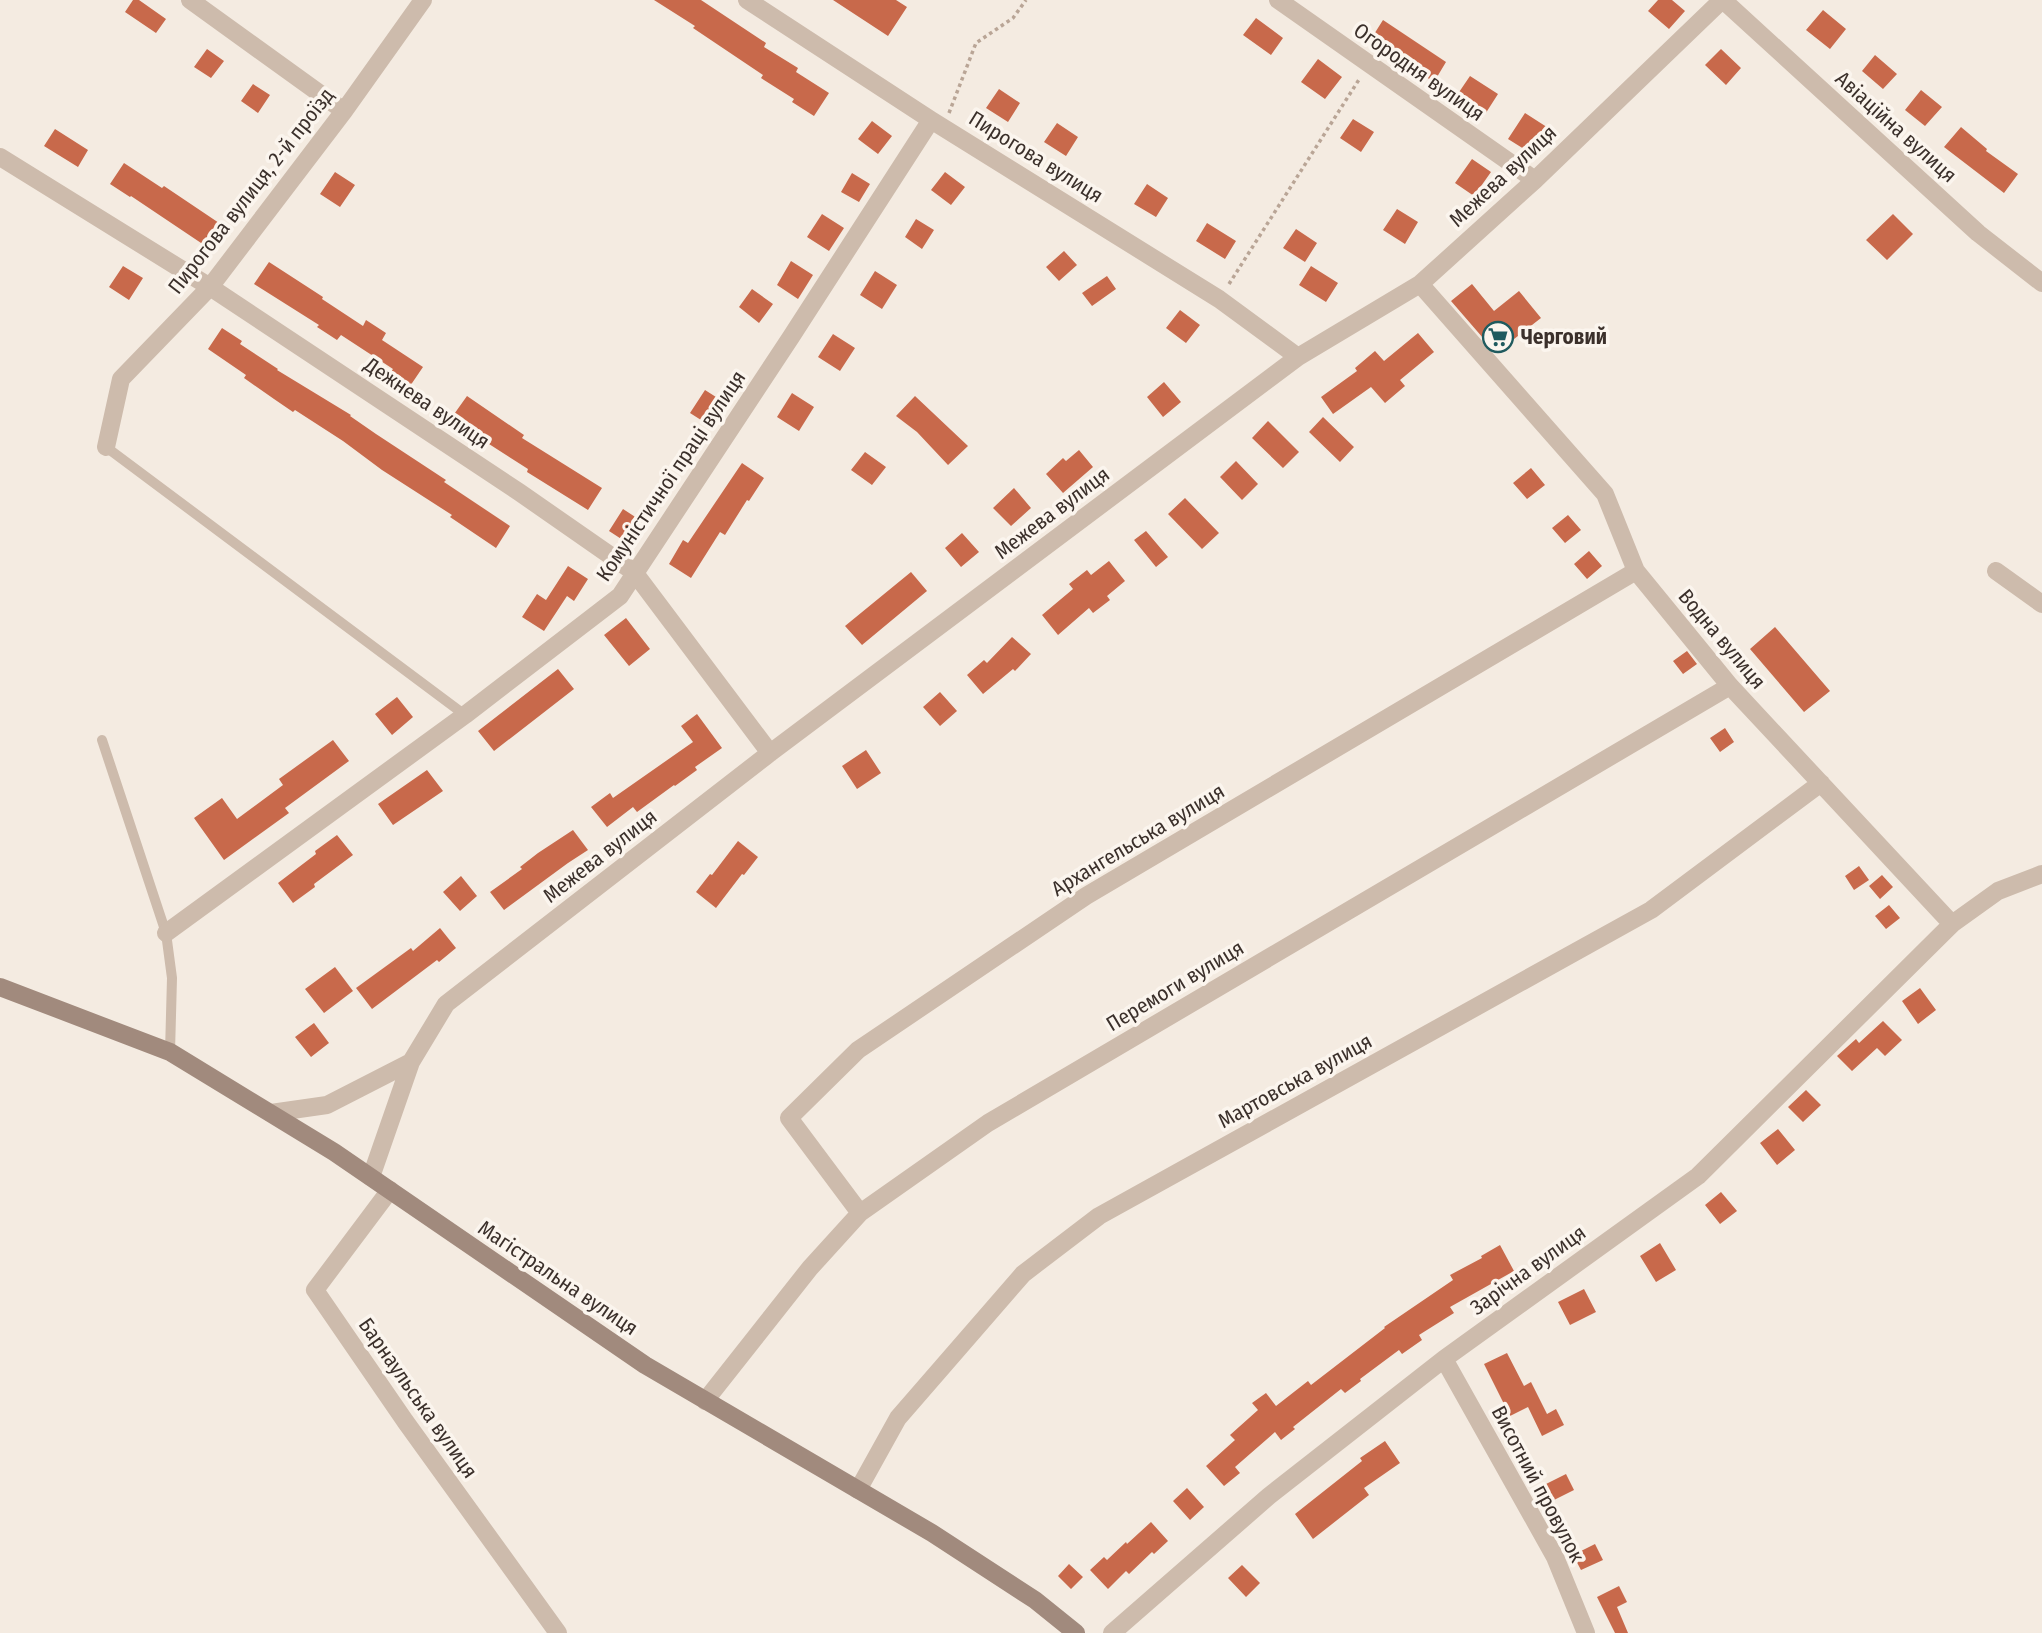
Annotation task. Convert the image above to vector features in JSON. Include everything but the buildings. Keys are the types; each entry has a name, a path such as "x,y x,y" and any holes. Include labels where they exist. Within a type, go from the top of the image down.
{"main road":[{"name":"Магістральна вулиця","path":"0,987 170,1052 334,1152 645,1365 932,1533 1035,1600 1076,1633"}],"street":[{"path":"190,0 344,111"},
{"name":"Пирогова вулиця, 2-й проїзд","path":"106,447 121,379 210,287 344,111 423,0"},
{"name":"Пирогова вулиця","path":"747,0 1219,299 1298,357"},
{"name":"Огородня вулиця","path":"1278,0 1535,180"},
{"name":"Межева вулиця","path":"371,1177 411,1062 446,1004 770,752 1298,357 1420,284 1535,180 1722,0"},
{"name":"Авіаційна вулиця","path":"1722,0 1978,233 2042,283"},
{"name":"Комуністичної праці вулиця","path":"166,933 465,715 620,596 791,337 938,123"},
{"name":"Дежнева вулиця","path":"0,157 210,287 519,492 634,572 770,752"},
{"name":"Водна вулиця","path":"1420,284 1605,494 1636,571 1730,686 1952,924"},
{"name":"Архангельська вулиця","path":"860,1213 789,1118 858,1050 1086,896 1636,571"},
{"path":"1996,571 2042,604"},
{"name":"Перемоги вулиця","path":"705,1401 810,1268 860,1213 988,1123 1730,686"},
{"name":"Мартовська вулиця","path":"858,1490 898,1418 1023,1274 1099,1216 1651,910 1821,783"},
{"path":"1952,924 1998,891 2042,874"},
{"name":"Зарічна вулиця","path":"1112,1633 1269,1496 1444,1359 1698,1176 1952,924"},
{"path":"271,1114 327,1105 411,1062"},
{"name":"Барнаульська вулиця","path":"390,1190 314,1290 558,1633"},
{"name":"Висотний провулок","path":"1444,1359 1555,1556 1586,1633"}],"lane":[{"path":"106,447 465,715"},
{"path":"102,740 166,933 172,978 170,1052"}],"path":[{"path":"938,123 976,43 1013,18 1026,0"},
{"path":"1219,299 1369,65"}],"place":[{"name":"Черговий","path":"1498,337"}]}
